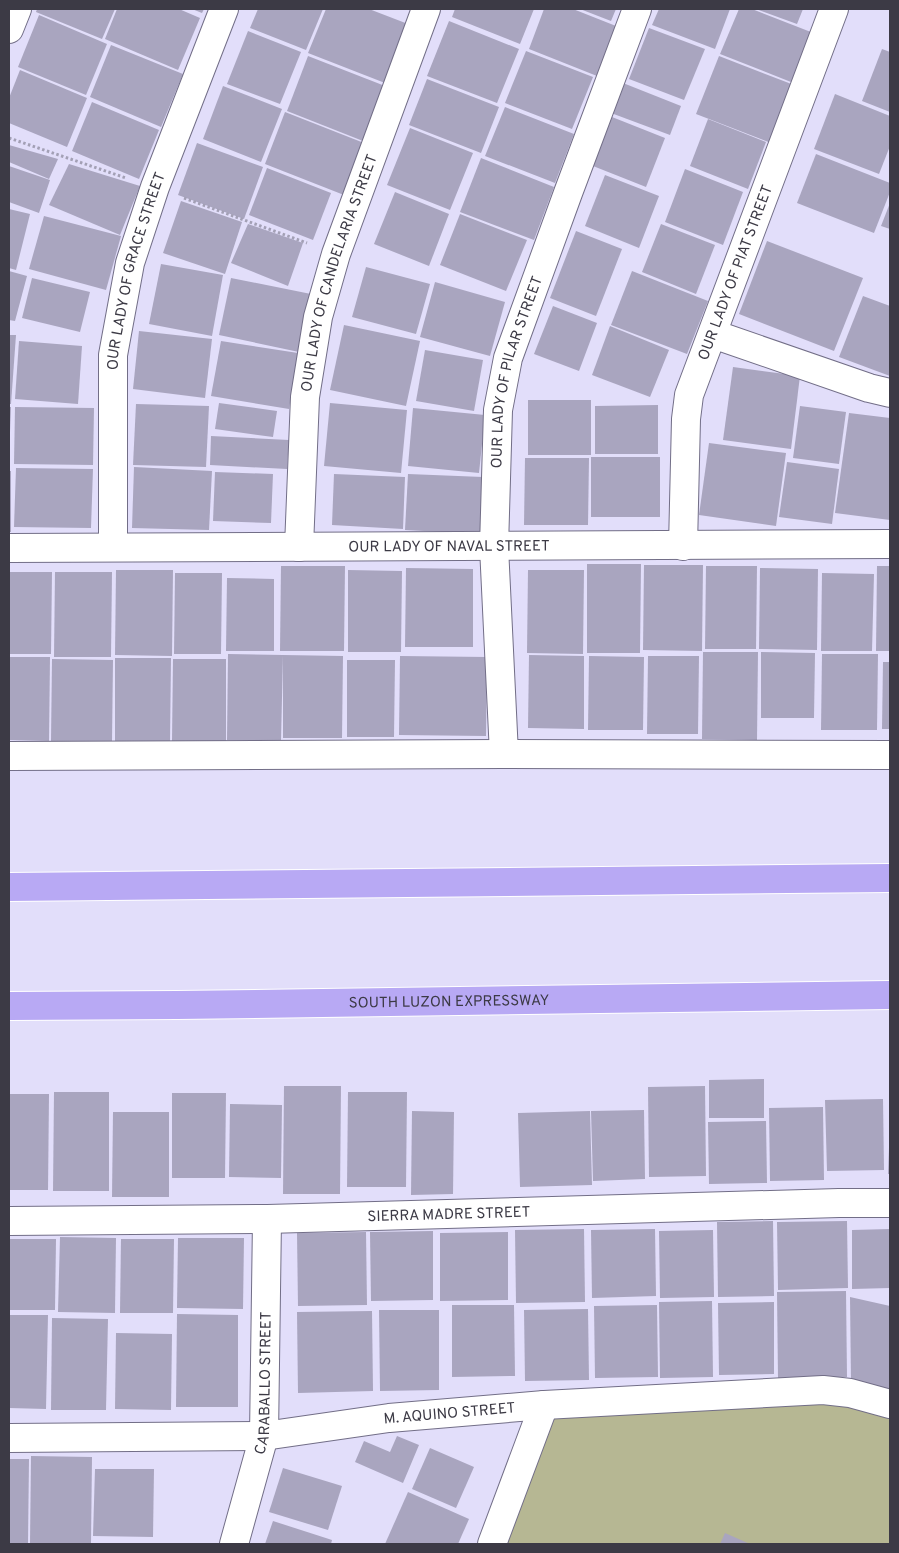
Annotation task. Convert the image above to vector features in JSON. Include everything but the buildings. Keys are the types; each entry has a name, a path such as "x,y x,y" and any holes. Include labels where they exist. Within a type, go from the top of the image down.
{"highway":[{"path":"9,886 890,878"},
{"name":"SOUTH LUZON EXPRESSWAY","path":"9,1006 890,995"}],"street":[{"path":"9,29 17,9"},
{"name":"OUR LADY OF GRACE STREET","path":"113,546 112,355 130,263 155,187 224,9"},
{"name":"OUR LADY OF PILAR STREET","path":"504,754 494,547 498,410 508,358 637,9"},
{"name":"OUR LADY OF PIAT STREET","path":"683,546 686,419 689,395 834,9"},
{"name":"OUR LADY OF CANDELARIA STREET","path":"299,547 305,396 318,317 336,254 420,10"},
{"path":"713,334 869,388 890,393"},
{"name":"OUR LADY OF NAVAL STREET","path":"9,548 113,546 494,547 890,544"},
{"path":"9,756 890,755"},
{"name":"SIERRA MADRE STREET","path":"9,1221 266,1219 890,1203"},
{"name":"CARABALLO STREET","path":"234,1544 264,1436 266,1219"},
{"name":"M. AQUINO STREET","path":"9,1438 264,1436 389,1418 544,1405 823,1390 850,1393 890,1404"},
{"path":"492,1544 544,1405"}],"green space":[{"path":"779,1396 890,1407 890,1544 494,1544 546,1407"}]}
